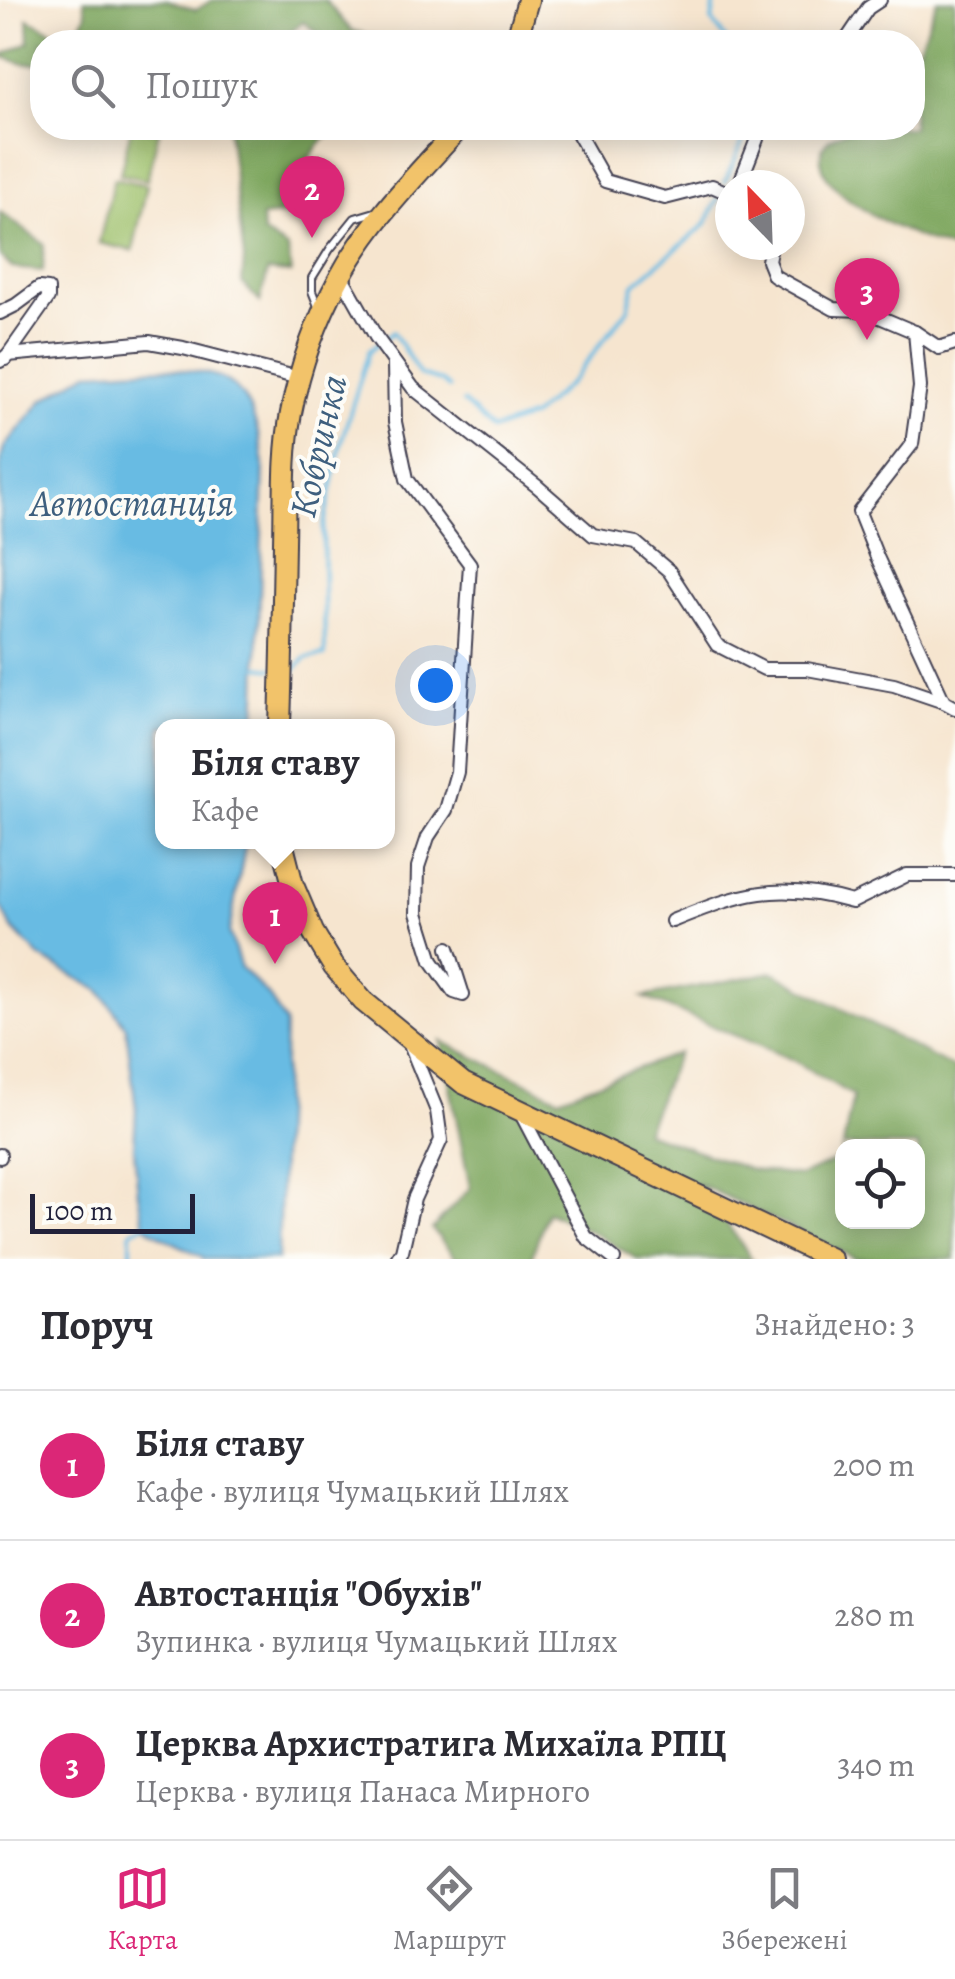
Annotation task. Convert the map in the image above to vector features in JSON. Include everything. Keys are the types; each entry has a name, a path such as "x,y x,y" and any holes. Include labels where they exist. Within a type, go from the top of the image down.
{"main road":[{"path":"519,30 528,0"},
{"path":"280,719 285,487 290,418 299,378 321,315 341,275 388,208 448,140"},
{"path":"284,849 312,932 334,966 363,1001 463,1083 831,1259"}],"street":[{"path":"854,30 868,8 880,0"},
{"path":"581,140 605,181 665,198 715,187"},
{"path":"745,170 757,140"},
{"path":"768,260 774,276 834,310 863,310 915,332 938,348 955,343"},
{"path":"341,275 394,364 413,388 593,536 636,543 669,572 717,644 764,669 807,669 894,685 950,705"},
{"path":"0,313 39,288 48,289 48,298 2,361"},
{"path":"915,332 920,386 912,444 858,512 950,705"},
{"path":"2,361 149,342 299,378"},
{"path":"394,364 394,422 406,479 470,564 457,772 446,810 428,838 418,866 417,913 432,961 454,992 463,995 448,948"},
{"path":"672,921 723,900 767,890 822,893 852,902 907,875 955,875"},
{"path":"397,1259 414,1199 441,1140 437,1111 407,1038"},
{"path":"520,1110 586,1237 614,1259"}],"lane":[{"path":"321,315 311,284 330,248 354,218 388,208"}],"green space":[{"path":"84,0 166,0 196,10 212,0 325,0 351,30 314,30 303,22 293,30 78,30 86,14"},
{"path":"937,0 955,0 955,251 919,238 852,202 824,171 821,154 829,140 925,140 925,31"},
{"path":"28,19 50,30 30,30 30,64 0,56 29,42"},
{"path":"128,140 157,140 147,180 120,174"},
{"path":"229,140 323,140 305,163 298,213 262,217 263,233 288,249 291,273 268,271 260,302 242,283 244,259"},
{"path":"114,178 147,185 133,251 99,243"},
{"path":"0,212 44,244 43,271 12,268 0,256"},
{"path":"773,972 955,1069 955,1259 856,1259 699,1184 752,1259 637,1259 590,1231 547,1212 531,1259 456,1259 432,1229 470,1188 441,1041 559,1098 678,1053 645,1132 751,1170 800,1176 835,1161 835,1229 925,1229 925,1139 844,1139 853,1096 793,1060 643,997"}],"water":[{"name":"Автостанція","path":"162,368 224,379 244,397 250,409 264,464 256,719 155,719 155,849 245,849 229,932 241,968 268,995 285,1023 278,1259 203,1259 144,1225 138,1194 136,1109 126,1027 100,991 40,957 12,928 0,904 0,464 4,447 43,400 89,372"}],"waterway":[{"name":"Кобринка","path":"715,0 712,21 719,30"},
{"name":"Кобринка","path":"730,170 743,140"},
{"name":"Кобринка","path":"463,402 493,430 533,416 572,381 628,309 634,284 705,225 715,205"},
{"name":"Кобринка","path":"288,671 292,672 306,658 325,655 323,529 341,442 369,351 393,332 420,375 441,381 449,388"},
{"name":"Кобринка","path":"259,667 274,669"},
{"name":"Кобринка","path":"131,1259 131,1232 144,1225"}],"place":[{"name":"Автостанція \"Обухів\"","path":"312,238"},
{"name":"Церква Архистратига Михаїла РПЦ","path":"867,340"},
{"name":"Біля ставу","path":"275,964"}]}
